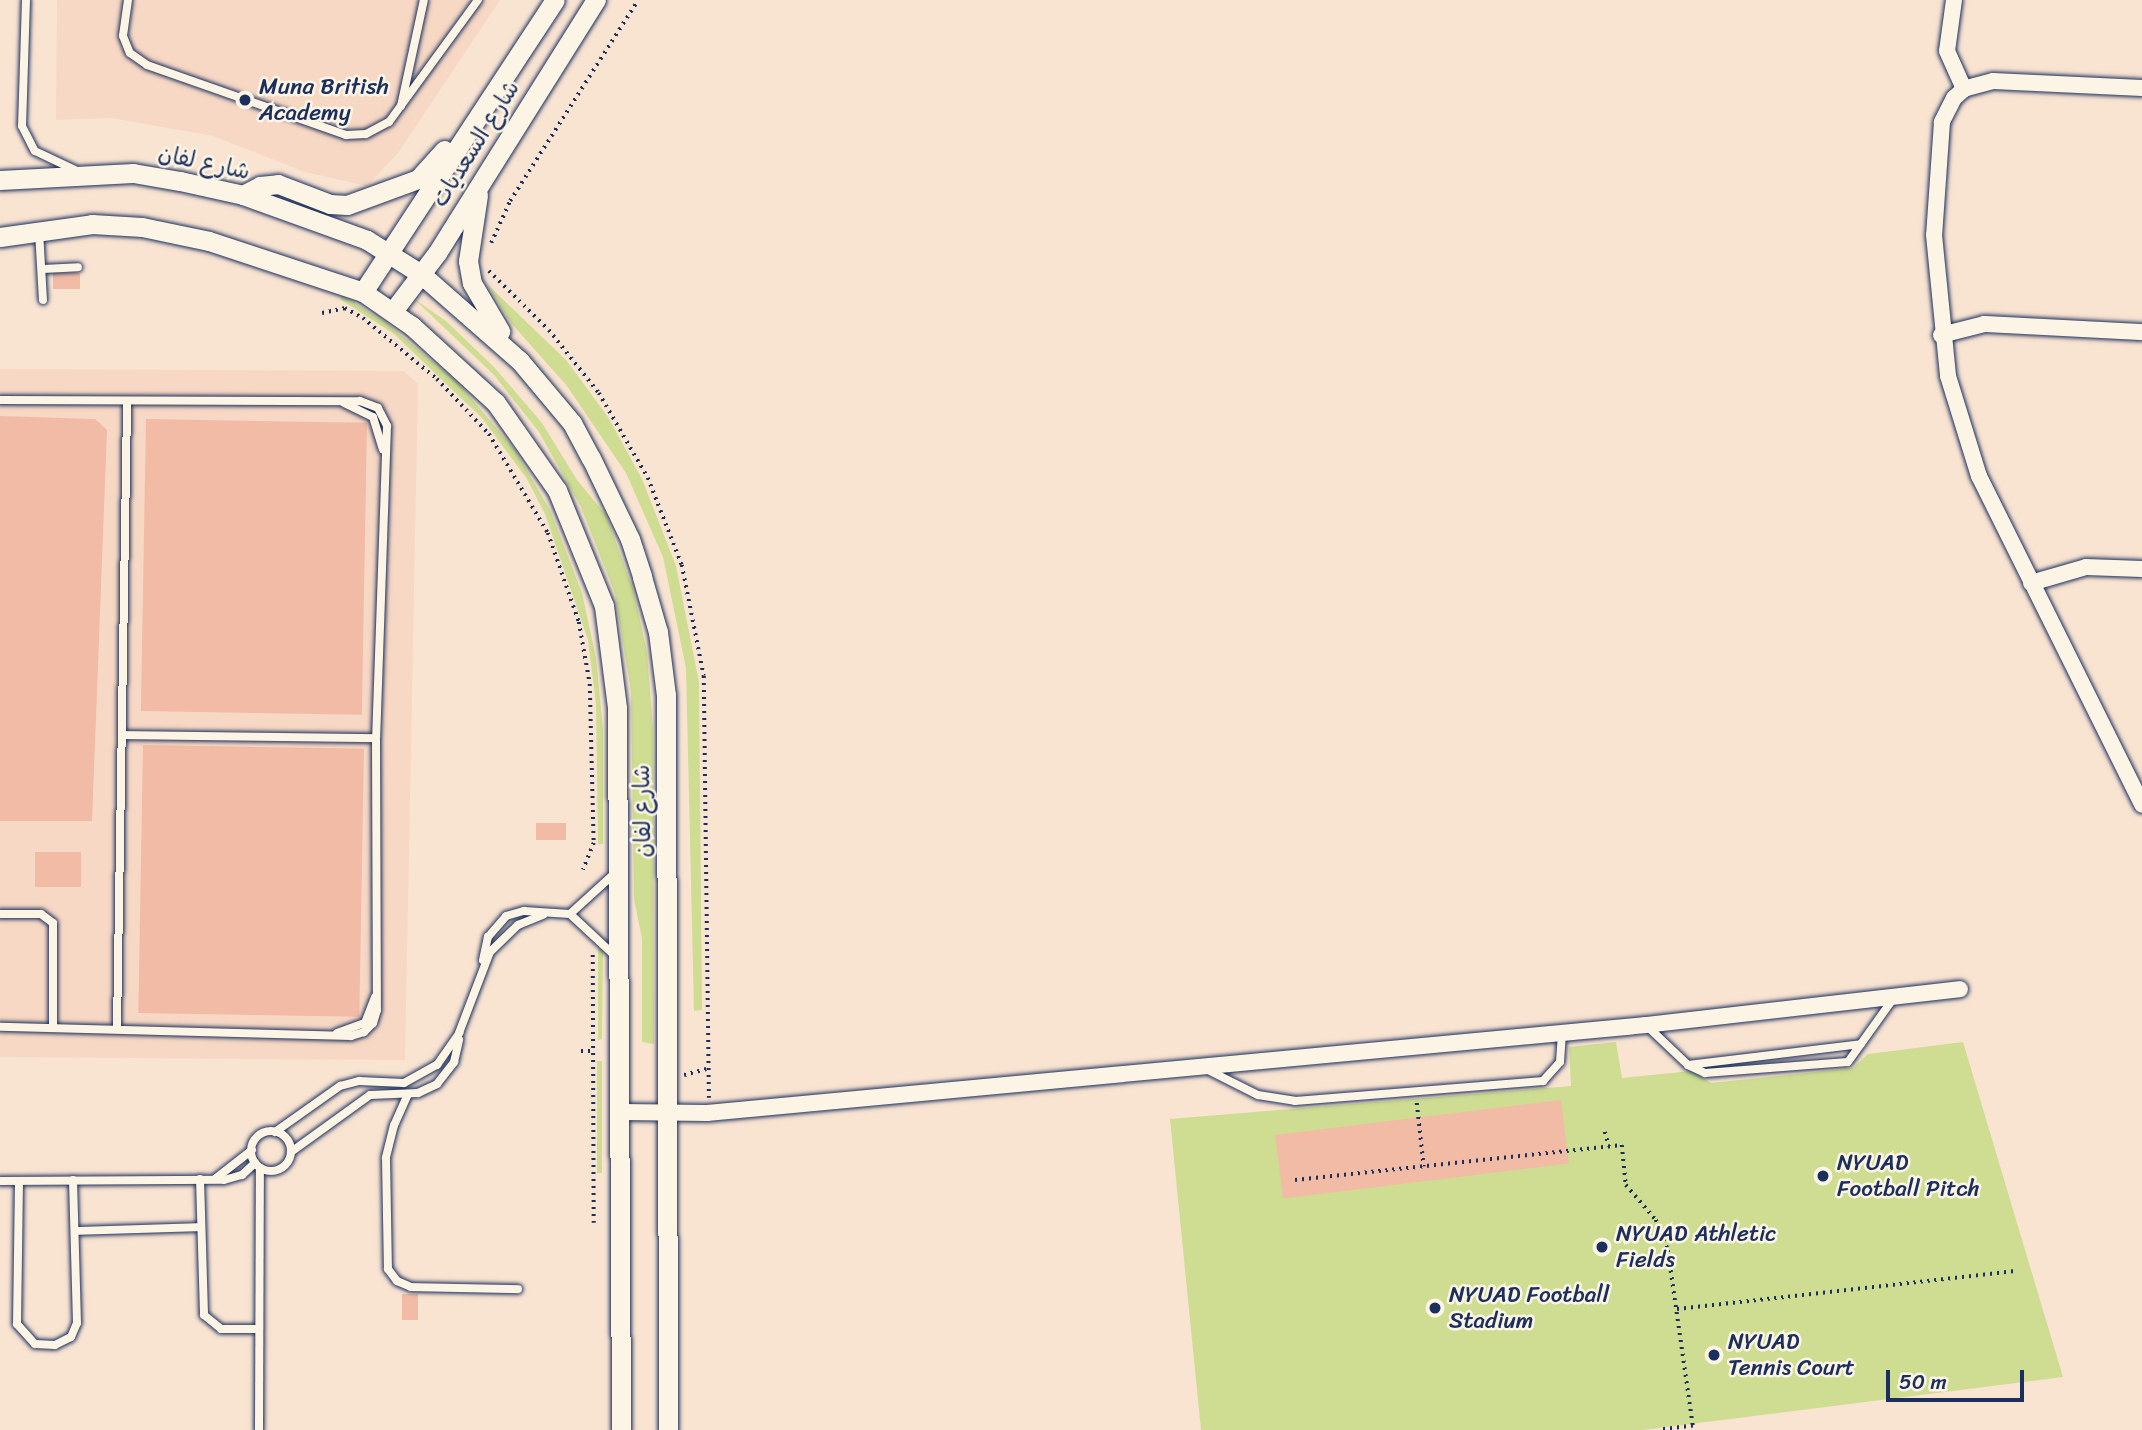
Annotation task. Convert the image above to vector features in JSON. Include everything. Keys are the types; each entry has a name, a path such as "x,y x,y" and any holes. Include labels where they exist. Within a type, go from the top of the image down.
{"street":[{"name":"شارع السعديات","path":"363,292 555,0"},
{"name":"شارع السعديات","path":"393,311 480,187 596,0"},
{"path":"1954,0 1947,51 1964,89"},
{"path":"2142,88 1993,81 1964,89 1946,109 1940,134 1934,235 1941,335 1958,415 1979,476 2142,805"},
{"path":"243,195 260,186 278,184 339,205 411,182 434,164 463,123 496,88"},
{"name":"شارع لفان","path":"0,180 84,173 133,173 243,195 388,252 421,274 520,361 572,424 614,501 657,632 666,695 668,1430"},
{"path":"480,187 468,261 472,283 520,361"},
{"path":"0,237 39,228 92,223 142,227 209,241 363,292"},
{"name":"شارع لفان","path":"363,292 393,311 461,369 517,427 558,490 590,561 604,606 617,708 622,1112 621,1430"},
{"path":"1941,335 1984,324 2142,332"},
{"path":"2031,583 2086,568 2142,569"},
{"path":"622,1112 707,1113 1196,1064 1646,1025 1893,999 1960,989"}],"lane":[{"path":"26,0 21,93 24,135 43,156 84,173"},
{"path":"128,0 123,36 130,53 147,65 345,135 366,134 389,122 478,0"},
{"path":"401,109 424,0"},
{"path":"39,228 43,300"},
{"path":"43,269 78,267"},
{"path":"0,400 345,403 373,417 383,449 376,738 375,997 365,1023 337,1033 0,1027"},
{"path":"117,1029 127,402"},
{"path":"122,735 376,738"},
{"path":"215,1179 252,1150 257,1138 275,1132 340,1086 359,1081 378,1089 408,1094 428,1090 444,1078 454,1062 459,1033 483,965 488,937 499,922 524,911 543,915 570,914 620,867"},
{"path":"0,914 41,914 53,923 53,1028"},
{"path":"570,914 620,962"},
{"path":"483,965 507,932 543,915"},
{"path":"1646,1025 1688,1065 1714,1074 1848,1062 1893,999"},
{"path":"0,1181 215,1179 233,1178 258,1166 280,1169 291,1152 356,1103 378,1089 404,1083 427,1073 446,1056 459,1033"},
{"path":"1196,1064 1274,1100 1543,1081 1560,1062 1562,1033"},
{"path":"1688,1065 1861,1044"},
{"path":"408,1094 394,1125 386,1158 388,1269 397,1281 411,1287 518,1289"},
{"path":"275,1132 287,1140 291,1152"},
{"path":"252,1150 258,1166 259,1430"},
{"path":"200,1179 204,1314 221,1329 259,1329"},
{"path":"19,1181 16,1315 21,1332 35,1344 61,1343 75,1330 73,1180"},
{"path":"75,1231 200,1227"}],"path":[{"path":"488,252 509,201 638,0"},
{"path":"328,305 322,313 345,308 363,318 437,379 489,434 548,533 579,622 590,684 594,843 583,870"},
{"path":"593,947 594,1223"},
{"path":"581,1051 603,1053"},
{"path":"682,1076 706,1069"},
{"path":"1416,1101 1424,1167"},
{"path":"1605,1132 1609,1146"},
{"path":"1295,1180 1622,1145 1626,1185 1650,1212 1665,1241 1693,1426 1658,1430"},
{"path":"1676,1309 2015,1271"}],"shaded area":[{"name":"Muna British Academy","path":"57,0 500,0 398,153 367,186 305,172 213,136 111,118 56,120"},
{"path":"0,369 404,371 418,384 405,1060 0,1057"}],"green space":[{"path":"487,284 566,360 608,417 642,479 676,566 699,682 702,1010 694,1011 686,668 663,557 626,473 567,386 511,323"},
{"path":"342,295 387,323 459,384 515,450 550,510 582,593 596,658 603,730 603,844 598,844 596,704 588,640 545,514 527,479 482,418 394,334 340,299"},
{"path":"413,298 446,321 494,367 542,423 577,480 606,515 633,589 647,652 653,728 654,1044 642,1042 642,939 634,899 631,692 615,593 581,507 539,432 494,375"},
{"path":"598,949 603,949 602,1039 598,1040"},
{"name":"NYUAD Athletic Fields","path":"1616,1042 1622,1078 1691,1071 1711,1083 1853,1068 1868,1054 1963,1042 2063,1377 1643,1430 1201,1430 1170,1119 1571,1086 1569,1047"},
{"path":"597,1061 602,1061 602,1173 597,1173"}],"building":[{"path":"53,273 80,273 80,289 53,289"},
{"path":"0,416 95,419 107,430 92,821 0,821"},
{"path":"146,419 367,423 362,715 141,711"},
{"path":"143,745 364,749 359,1017 138,1013"},
{"path":"536,823 566,823 566,840 536,840"},
{"path":"35,852 81,852 81,887 35,887"},
{"path":"1561,1100 1569,1164 1283,1199 1275,1135"},
{"path":"402,1294 418,1294 418,1320 402,1320"}],"place":[{"name":"Muna British Academy","path":"245,100"},
{"name":"NYUAD Football Pitch","path":"1823,1176"},
{"name":"NYUAD Athletic Fields","path":"1602,1247"},
{"name":"NYUAD Football Stadium","path":"1435,1308"},
{"name":"NYUAD Tennis Court","path":"1714,1355"}]}
